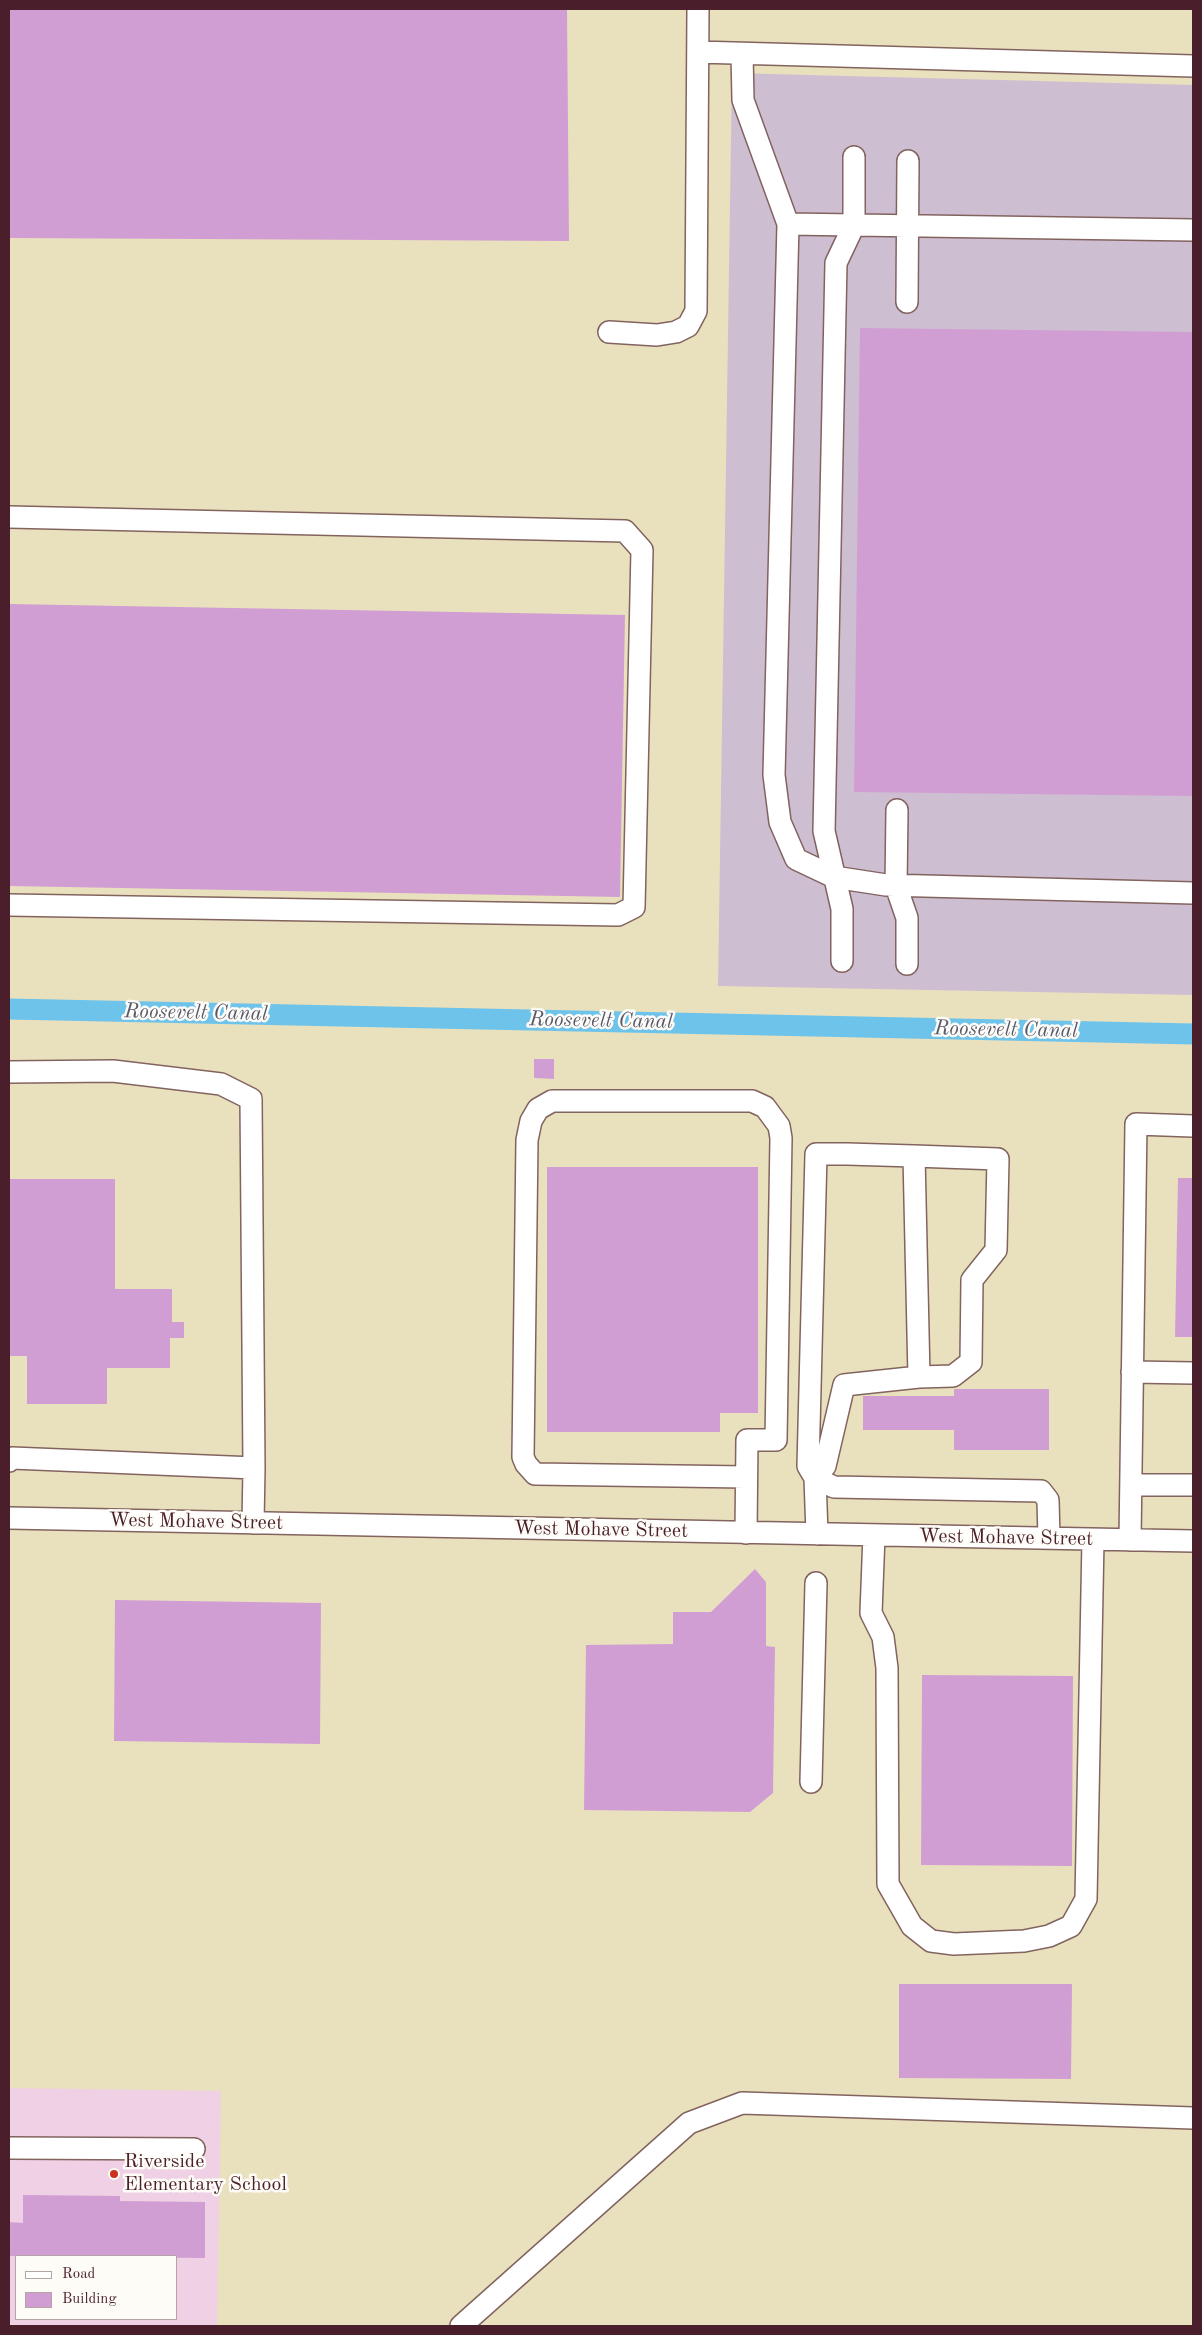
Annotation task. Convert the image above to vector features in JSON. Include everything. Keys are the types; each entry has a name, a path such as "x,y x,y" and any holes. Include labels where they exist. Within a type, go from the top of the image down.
{"street":[{"path":"609,332 657,335 676,332 688,326 696,310 698,9"},
{"path":"698,52 1193,66"},
{"path":"742,54 743,100 788,224 774,775 780,822 796,858 834,877 896,886 1193,893"},
{"path":"842,961 842,909 824,831 836,263 854,225 854,157"},
{"path":"907,302 908,161"},
{"path":"788,224 1193,230"},
{"path":"9,517 625,531 642,550 634,907 618,915 9,905"},
{"path":"897,810 896,886 907,918 907,964"},
{"path":"9,1072 113,1071 221,1084 251,1099 253,1523"},
{"path":"746,1477 536,1474 526,1464 523,1457 527,1140 531,1121 538,1109 552,1102 752,1102 765,1107 779,1126 781,1138 776,1440 747,1440 746,1533"},
{"path":"1130,1540 1136,1124 1193,1126"},
{"path":"817,1534 816,1478 825,1466 844,1385 919,1377 953,1376 971,1362 972,1280 996,1250 998,1159 816,1154 808,1466 816,1478 834,1487 1041,1491 1048,1500 1048,1538"},
{"path":"914,1156 919,1377"},
{"path":"1132,1372 1193,1372"},
{"path":"9,1462 12,1458 254,1478"},
{"path":"1131,1484 1193,1484"},
{"name":"West Mohave Street","path":"9,1518 1193,1541"},
{"path":"874,1535 871,1613 883,1638 888,1668 888,1884 912,1926 931,1941 954,1944 1024,1941 1049,1936 1071,1926 1086,1899 1093,1540"},
{"path":"811,1782 816,1583"},
{"path":"461,2326 689,2123 742,2103 1193,2118"},
{"path":"9,2148 194,2149"}],"shaded area":[{"path":"732,73 1193,85 1193,995 718,986"},
{"name":"Riverside Elementary School","path":"9,2088 221,2091 217,2326 9,2326"}],"building":[{"path":"9,9 567,9 569,241 9,238"},
{"path":"860,328 1193,332 1193,796 854,792"},
{"path":"9,604 625,615 620,897 9,886"},
{"path":"534,1059 554,1059 554,1079 534,1078"},
{"path":"547,1167 758,1167 758,1413 720,1413 720,1432 547,1432"},
{"path":"1178,1178 1193,1178 1193,1337 1175,1337"},
{"path":"9,1179 115,1179 115,1289 172,1289 172,1322 184,1322 184,1338 170,1338 170,1368 107,1368 107,1404 27,1404 27,1356 9,1356"},
{"path":"954,1389 1049,1389 1049,1450 954,1450 954,1430 863,1430 863,1396 954,1396"},
{"path":"755,1569 766,1582 766,1646 775,1647 773,1793 750,1812 584,1810 586,1645 673,1644 673,1612 711,1612"},
{"path":"115,1600 321,1603 320,1744 114,1741"},
{"path":"922,1675 1073,1676 1072,1866 921,1865"},
{"path":"899,1984 1072,1984 1071,2079 899,2078"},
{"path":"23,2195 120,2196 120,2201 205,2202 205,2258 178,2258 178,2255 9,2256 9,2222 23,2223"}],"waterway":[{"name":"Roosevelt Canal","path":"9,1009 1193,1034"}],"place":[{"name":"Riverside Elementary School","path":"114,2174"}]}
